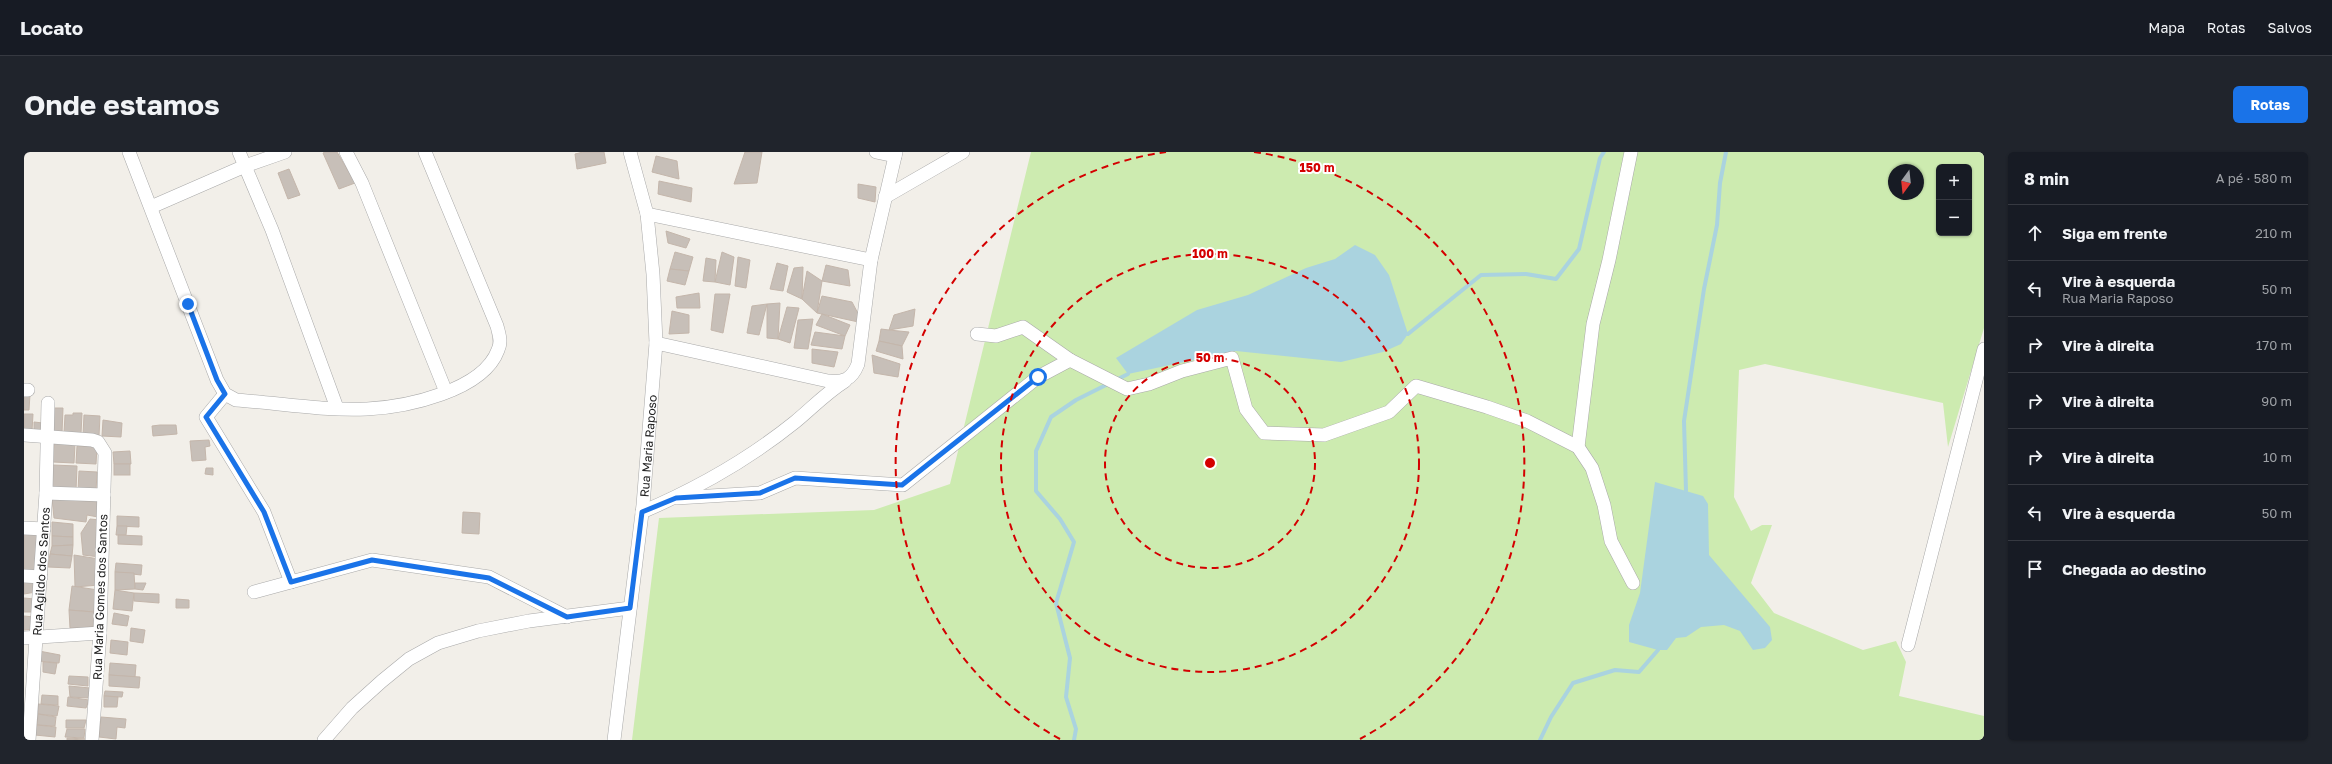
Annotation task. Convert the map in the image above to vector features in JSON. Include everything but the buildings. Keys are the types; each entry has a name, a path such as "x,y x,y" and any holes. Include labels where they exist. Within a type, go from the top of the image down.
{"street":[{"path":"129,152 217,380 225,394 236,400 367,409 401,405 462,386 482,372 499,350 500,339 497,326 425,152"},
{"path":"239,152 277,244 337,408"},
{"path":"151,207 245,166 285,152"},
{"path":"346,152 362,183 446,392"},
{"name":"Rua Maria Raposo","path":"614,740 642,512 656,343 653,274 647,214 630,152"},
{"path":"642,512 676,498 721,473 795,422 825,394 848,379 854,373 858,364 871,260 896,154 876,152"},
{"path":"885,197 963,152"},
{"path":"1578,447 1593,324 1609,260 1631,152"},
{"path":"647,214 871,260"},
{"path":"977,334 996,336 1023,327 1070,360 1127,389 1149,384 1182,371 1232,358 1246,409 1264,433 1324,436 1389,412 1416,386 1487,407 1527,421 1578,447 1592,468 1604,505 1611,541 1632,583"},
{"path":"656,343 828,381 840,382 848,379"},
{"path":"1908,645 1984,349"},
{"path":"676,498 760,493 795,478 902,485 1038,377 1070,360"},
{"path":"225,394 206,417 264,512 291,582"},
{"name":"Rua Agildo dos Santos","path":"29,740 30,638 41,577 46,493 48,403"},
{"path":"24,435 48,435"},
{"name":"Rua Maria Gomes dos Santos","path":"48,435 92,440 98,442 104,453 100,633 92,740"},
{"path":"46,493 104,495"},
{"path":"24,528 44,529"},
{"path":"254,592 372,560 489,578 567,617"},
{"path":"24,576 41,577"},
{"path":"324,740 352,708 382,681 409,659 438,643 478,631 630,608"},
{"path":"30,638 100,633"}],"green space":[{"path":"1031,152 1984,152 1984,328 1948,447 1943,403 1765,364 1739,370 1734,497 1751,531 1762,525 1772,525 1751,583 1774,613 1863,650 1896,641 1906,662 1899,696 1984,716 1984,740 632,740 659,518 874,510 950,484"}],"water":[{"path":"1355,245 1375,255 1389,275 1408,334 1401,344 1383,352 1341,362 1236,351 1128,374 1116,358 1197,310 1248,295 1306,268 1335,259"},
{"path":"1655,482 1703,496 1708,504 1709,555 1770,627 1772,640 1765,648 1753,650 1740,631 1724,625 1701,627 1686,637 1676,638 1667,650 1658,650 1629,642 1629,625 1640,593"}],"waterway":[{"path":"1408,334 1481,275 1526,274 1556,279 1579,249 1600,158 1604,152"},
{"path":"1686,491 1684,421 1704,289 1717,225 1720,183 1726,152"},
{"path":"1116,380 1128,374"},
{"path":"1074,740 1076,729 1066,697 1070,658 1056,603 1074,542 1060,519 1036,491 1036,451 1051,417 1076,400 1110,383"},
{"path":"1540,740 1551,717 1573,683 1615,670 1639,672 1658,650"}],"route":[{"path":"188,304 217,380 225,394 206,417 264,512 291,582 372,560 489,578 567,617 630,608 642,512 676,498 760,493 795,478 865,481 902,485 1038,377"}]}
